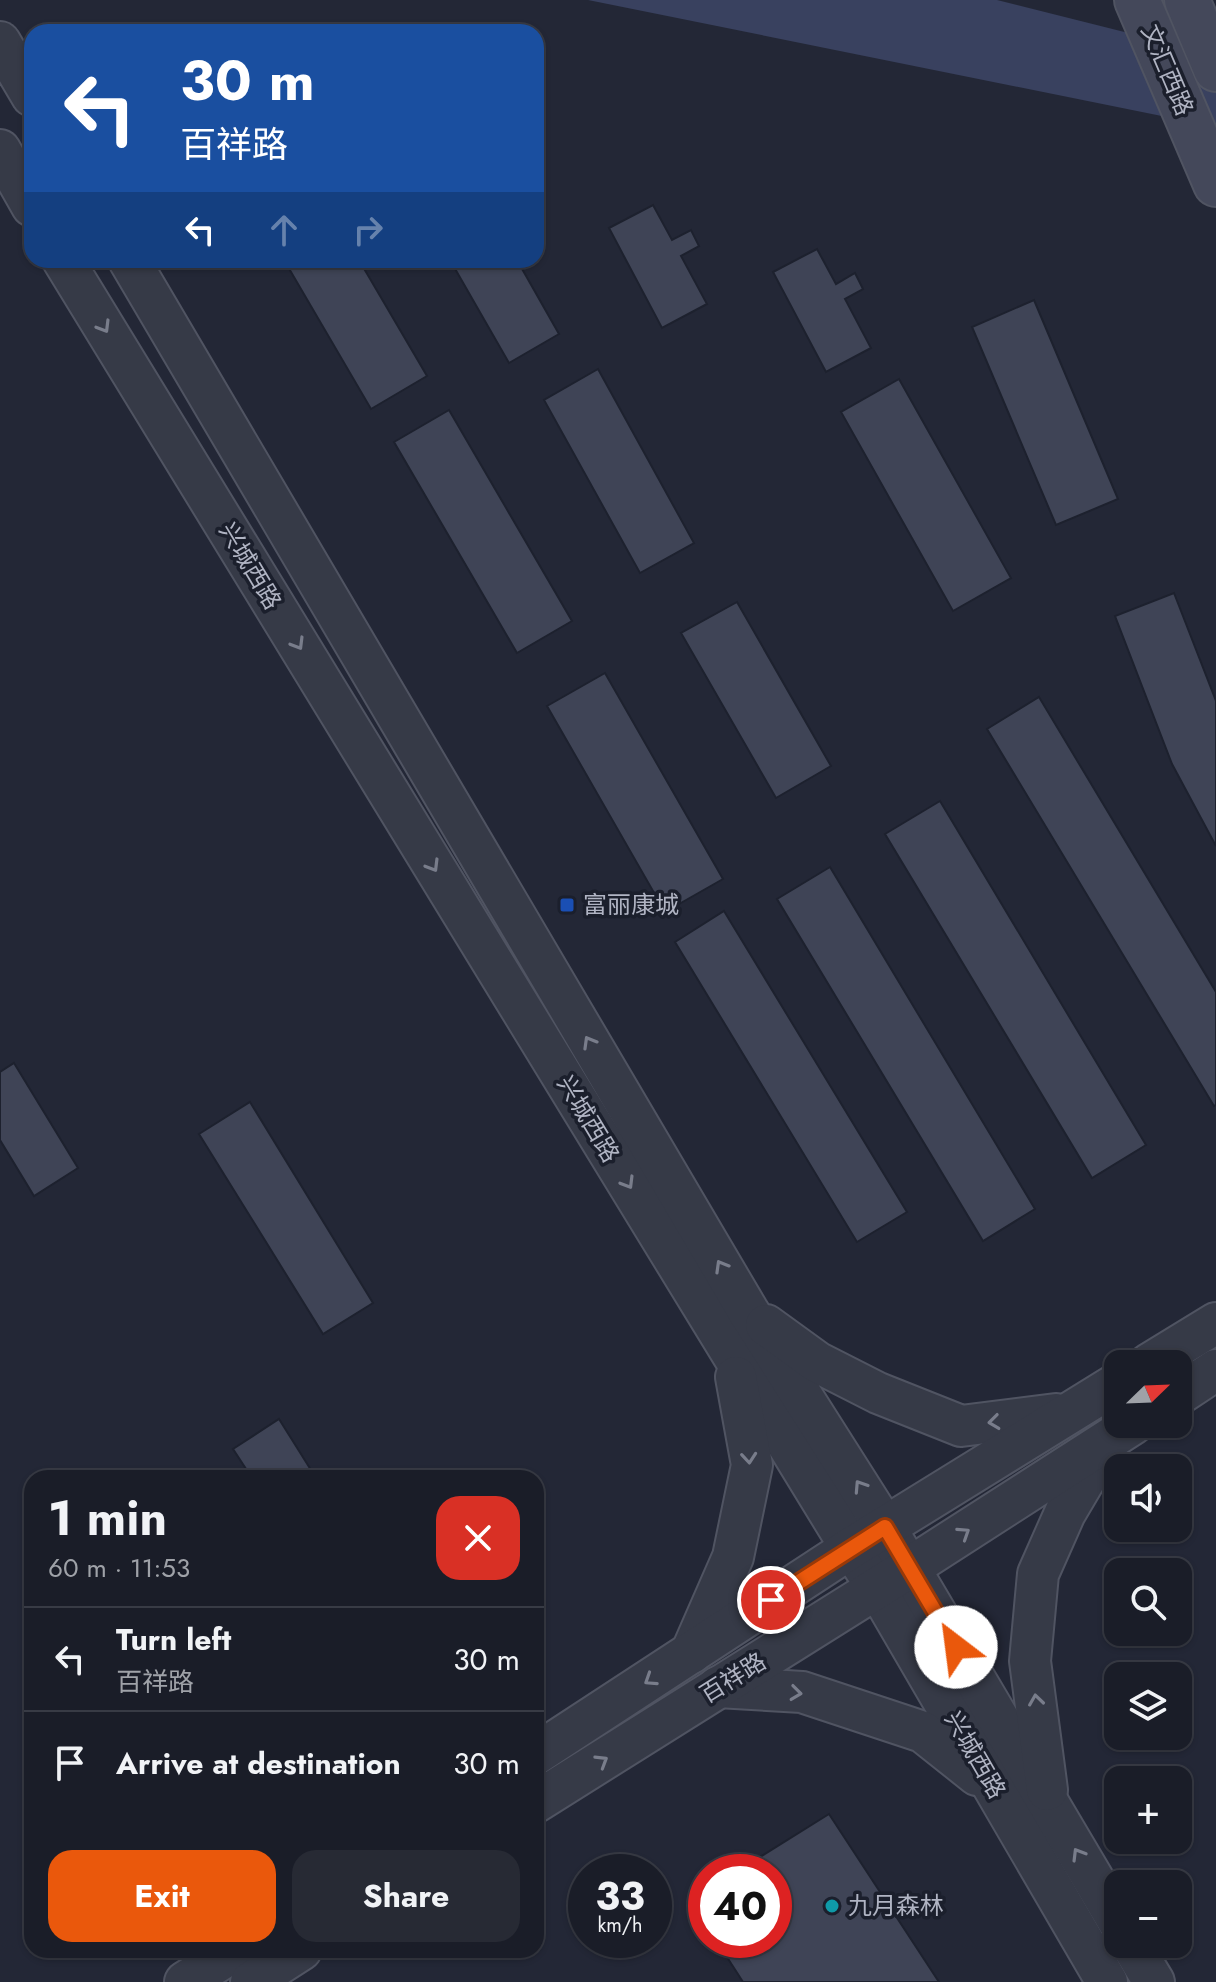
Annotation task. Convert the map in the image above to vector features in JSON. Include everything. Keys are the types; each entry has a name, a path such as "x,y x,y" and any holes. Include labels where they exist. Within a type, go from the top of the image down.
{"main road":[{"name":"文汇西路","path":"1137,0 1216,184"},
{"name":"文汇西路","path":"1187,0 1216,69"}],"street":[{"path":"0,42 24,82"},
{"path":"0,150 24,192"},
{"name":"兴城西路","path":"68,268 851,1548 893,1578 1049,1805 1104,1897"},
{"name":"兴城西路","path":"134,268 748,1311 885,1527 893,1578 995,1790 1107,1982"},
{"path":"748,1311 817,1362 878,1393 961,1426 1072,1412"},
{"path":"1172,1350 1216,1323"},
{"path":"691,1653 733,1557 752,1465 732,1353"},
{"path":"1192,1386 1216,1370"},
{"name":"百祥路","path":"544,1749 851,1548 1104,1392"},
{"name":"百祥路","path":"544,1797 1111,1438"},
{"path":"1049,1805 1030,1661 1038,1574 1065,1513 1116,1438"},
{"path":"718,1687 802,1692 923,1732 995,1790"},
{"path":"185,1982 223,1958"},
{"path":"251,1982 288,1958"},
{"path":"1139,1958 1154,1982"}],"water":[{"path":"588,0 997,0 1216,55 1216,127"}],"building":[{"path":"653,205 672,240 691,230 699,246 681,256 707,304 662,328 609,228"},
{"path":"817,249 836,284 855,273 863,289 845,299 871,348 826,372 773,272"},
{"path":"289,268 364,268 427,376 371,409"},
{"path":"455,268 522,268 559,334 509,363"},
{"path":"1034,300 1118,499 1056,525 972,327"},
{"path":"598,369 694,543 640,573 544,400"},
{"path":"899,379 1011,578 953,611 841,412"},
{"path":"449,410 572,621 517,653 394,442"},
{"path":"1174,593 1216,701 1216,846 1172,764 1115,616"},
{"path":"737,602 831,766 776,798 681,633"},
{"path":"605,673 723,879 665,912 547,706"},
{"path":"1039,697 1216,992 1214,1106 987,729"},
{"path":"940,801 1146,1145 1092,1178 885,834"},
{"path":"830,867 1035,1209 983,1241 777,899"},
{"path":"724,911 907,1212 857,1242 675,942"},
{"path":"14,1063 78,1168 34,1196 0,1140 0,1072"},
{"path":"250,1102 373,1303 323,1334 199,1134"},
{"path":"279,1419 311,1470 247,1470 233,1449"},
{"name":"九月森林","path":"829,1814 939,1982 743,1982 728,1958 792,1958 792,1854 765,1854"}],"place":[{"name":"富丽康城","path":"567,905"},
{"name":"九月森林","path":"832,1906"}],"route":[{"path":"771,1600 885,1527 956,1647"}]}
